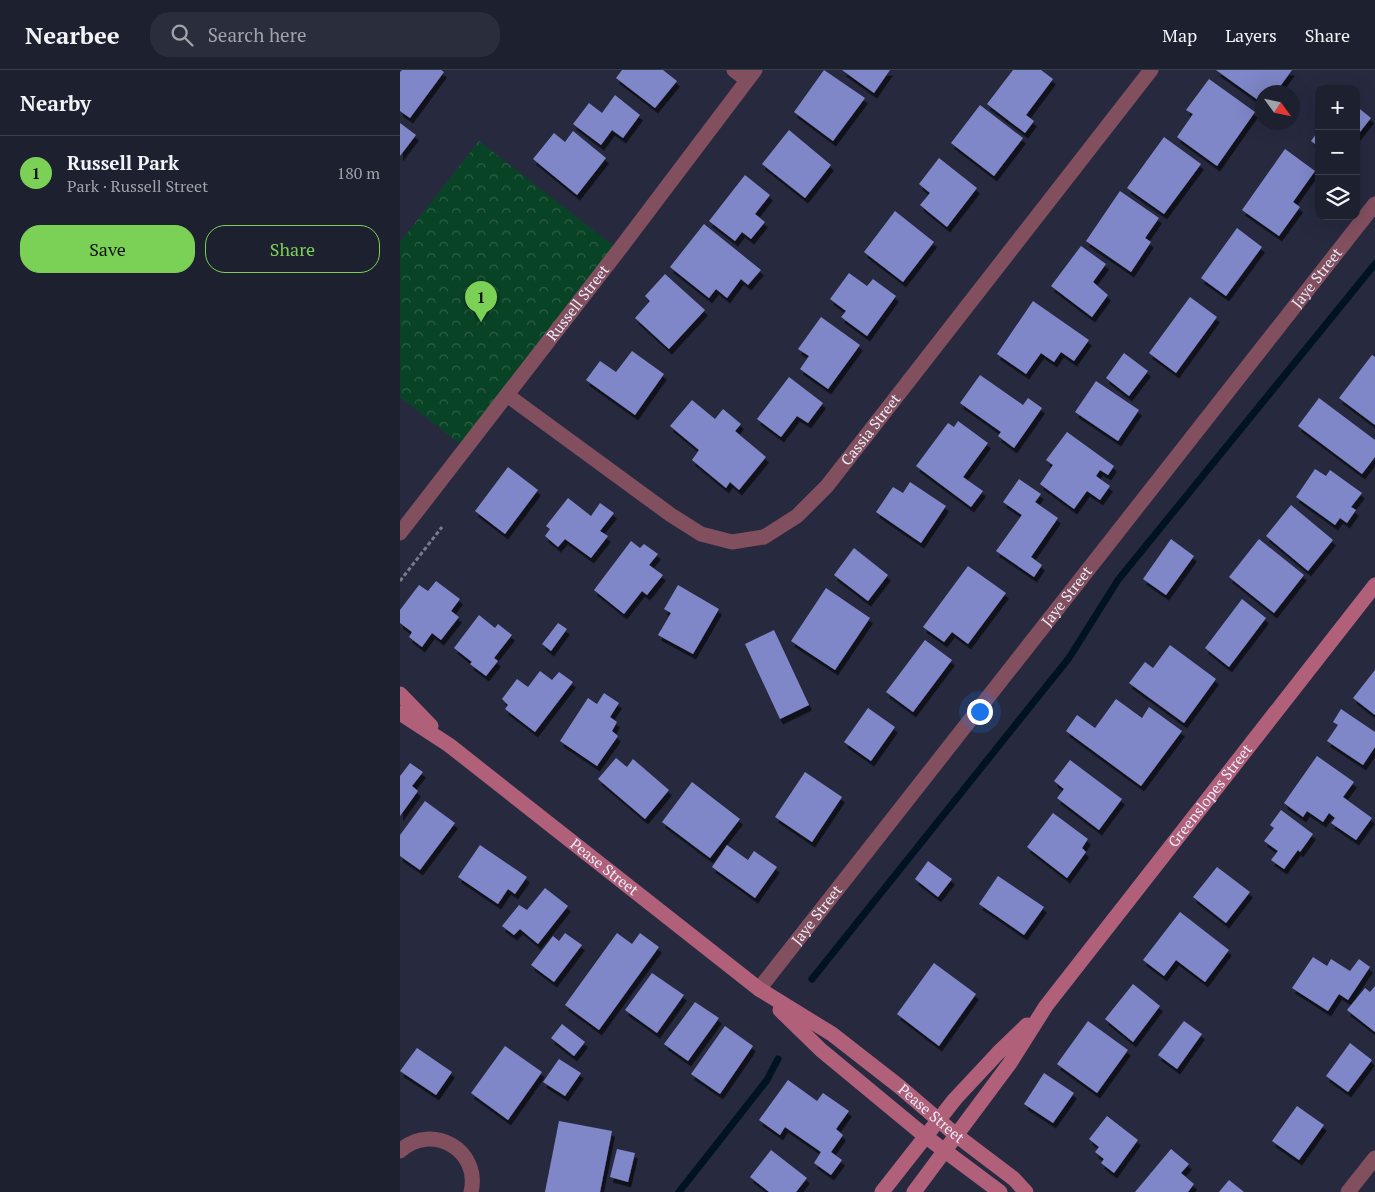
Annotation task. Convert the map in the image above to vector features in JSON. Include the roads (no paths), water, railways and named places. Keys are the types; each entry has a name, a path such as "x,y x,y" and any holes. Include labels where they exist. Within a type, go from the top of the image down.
{"street":[{"path":"734,70 751,75"},
{"name":"Cassia Street","path":"507,395 671,516 701,534 732,542 764,537 797,516 828,486 1151,70"},
{"name":"Russell Street","path":"400,533 619,250 751,75"},
{"name":"Jaye Street","path":"760,989 1375,204"},
{"name":"Greenslopes Street","path":"914,1192 1010,1062 1046,1006 1375,585"},
{"name":"Pease Street","path":"400,694 449,745"},
{"name":"Pease Street","path":"400,713 449,745 760,989 832,1034 900,1087 956,1135 1014,1178 1026,1192"},
{"name":"Pease Street","path":"760,989 821,1050 925,1136 1000,1192"},
{"name":"Greenslopes Street","path":"882,1192 955,1099 1046,1006"},
{"path":"400,1151 419,1140 432,1139 445,1142 457,1148 466,1159 471,1171 473,1184 471,1192"},
{"path":"1348,1192 1375,1158"}],"waterway":[{"path":"812,979 1069,658 1118,580 1375,264"},
{"path":"679,1192 767,1080 778,1059"}],"place":[{"name":"Russell Park","path":"481,322"}]}
